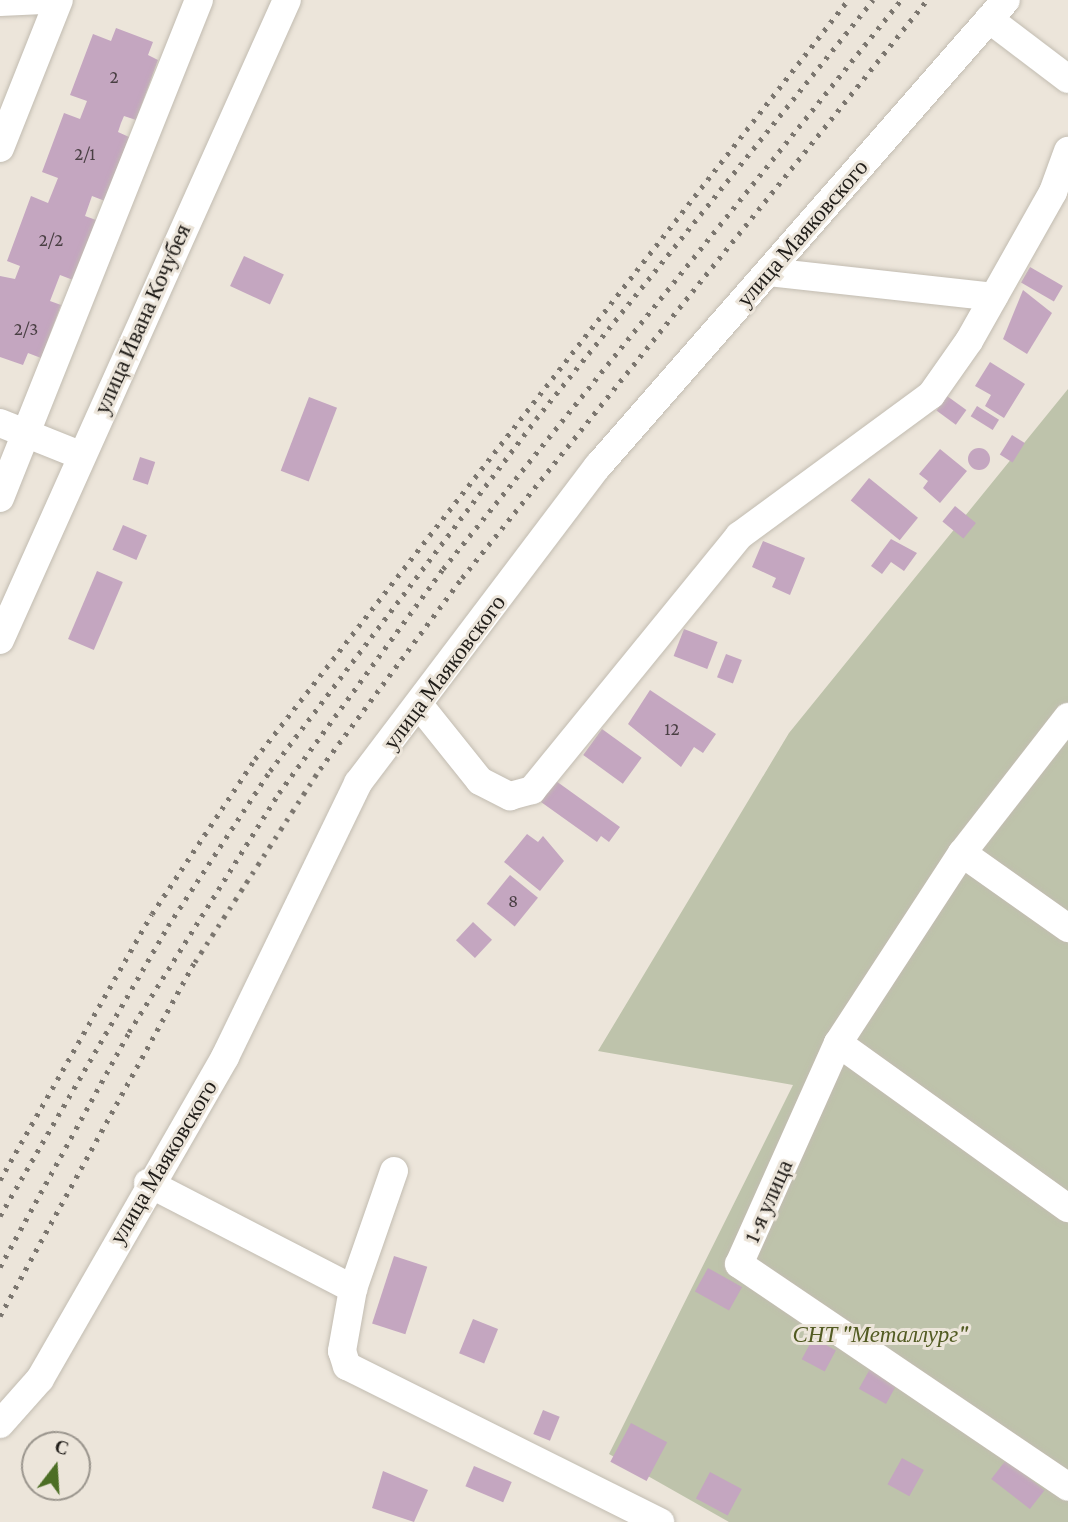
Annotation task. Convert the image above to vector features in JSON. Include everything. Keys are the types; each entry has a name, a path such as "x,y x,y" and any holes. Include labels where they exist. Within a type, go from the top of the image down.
{"street":[{"path":"0,2 43,0"},
{"path":"0,148 59,0"},
{"path":"0,498 199,0"},
{"name":"улица Ивана Кочубея","path":"0,640 80,455 287,0"},
{"path":"998,9 1068,79"},
{"name":"улица Маяковского","path":"0,1424 40,1379 148,1182 249,1012 346,803 598,466 998,9"},
{"path":"420,706 480,781 510,796 532,790 739,536 917,408 946,376 994,296 1068,151"},
{"path":"769,272 994,296"},
{"path":"0,422 80,455"},
{"path":"1068,717 962,853 838,1043 1068,1208"},
{"path":"962,853 1068,928"},
{"name":"1-я улица","path":"838,1043 739,1264 1068,1487"},
{"path":"394,1171 353,1289 342,1351 347,1366 660,1522"},
{"path":"148,1182 353,1289"}],"green space":[{"name":"СНТ \"Металлург\"","path":"1068,389 1068,1522 729,1522 609,1454 793,1085 598,1051 789,733"}],"building":[{"path":"116,28 153,42 148,55 158,60 136,120 124,116 121,123 118,132 129,137 105,201 92,196 85,216 96,220 73,280 60,275 50,301 61,305 41,358 28,353 23,365 0,357 0,276 15,279 20,266 7,261 31,196 48,203 58,178 42,172 64,113 80,119 87,101 70,95 93,34 111,41"},
{"path":"244,256 284,275 270,305 230,286"},
{"path":"1030,267 1063,286 1054,302 1021,283"},
{"path":"1023,290 1052,313 1027,354 1003,339"},
{"path":"990,362 1025,384 1004,418 985,406 991,395 975,386"},
{"path":"947,396 966,410 956,425 936,411"},
{"path":"309,397 337,408 309,482 281,471"},
{"path":"977,406 999,420 993,430 971,416"},
{"path":"1012,435 1025,443 1013,462 1000,455"},
{"path":"979,448 987,451 990,459 987,467 979,470 971,467 968,459 971,451"},
{"path":"940,449 967,471 940,503 923,488 928,481 919,474"},
{"path":"140,457 155,462 148,485 133,480"},
{"path":"869,478 918,518 900,540 851,501"},
{"path":"955,506 976,523 963,539 942,522"},
{"path":"123,525 147,535 136,560 112,550"},
{"path":"891,539 917,553 904,571 891,562 882,574 871,566"},
{"path":"763,541 805,558 790,595 772,587 776,578 752,567"},
{"path":"97,571 123,582 94,650 68,639"},
{"path":"684,629 718,642 707,669 674,656"},
{"path":"726,654 742,660 733,683 717,677"},
{"path":"650,690 716,734 703,753 694,747 681,767 628,724"},
{"path":"602,729 642,758 623,784 583,755"},
{"path":"556,781 620,827 609,842 601,836 597,842 541,802"},
{"path":"527,834 538,842 543,836 564,861 540,891 504,862"},
{"path":"510,875 538,898 515,926 487,904"},
{"path":"473,922 492,940 475,958 456,940"},
{"path":"394,1256 427,1267 405,1334 372,1324"},
{"path":"708,1268 742,1287 729,1311 695,1292"},
{"path":"473,1319 498,1329 484,1363 459,1353"},
{"path":"813,1338 836,1350 825,1371 802,1359"},
{"path":"871,1367 898,1382 886,1404 859,1389"},
{"path":"543,1410 560,1417 550,1441 533,1434"},
{"path":"631,1423 667,1442 647,1481 610,1462"},
{"path":"902,1458 924,1470 909,1496 887,1484"},
{"path":"1006,1460 1045,1490 1030,1509 991,1479"},
{"path":"474,1466 512,1482 503,1502 465,1486"},
{"path":"383,1471 428,1490 414,1522 372,1508"},
{"path":"710,1472 742,1489 728,1515 696,1498"}],"railway":[{"path":"0,1180 152,914 255,759 848,0"},
{"path":"0,1216 168,926 270,771 536,419 873,0"},
{"path":"0,1267 129,1032 279,793 443,569 901,0"},
{"path":"0,1316 195,962 320,769 462,578 927,0"}]}
